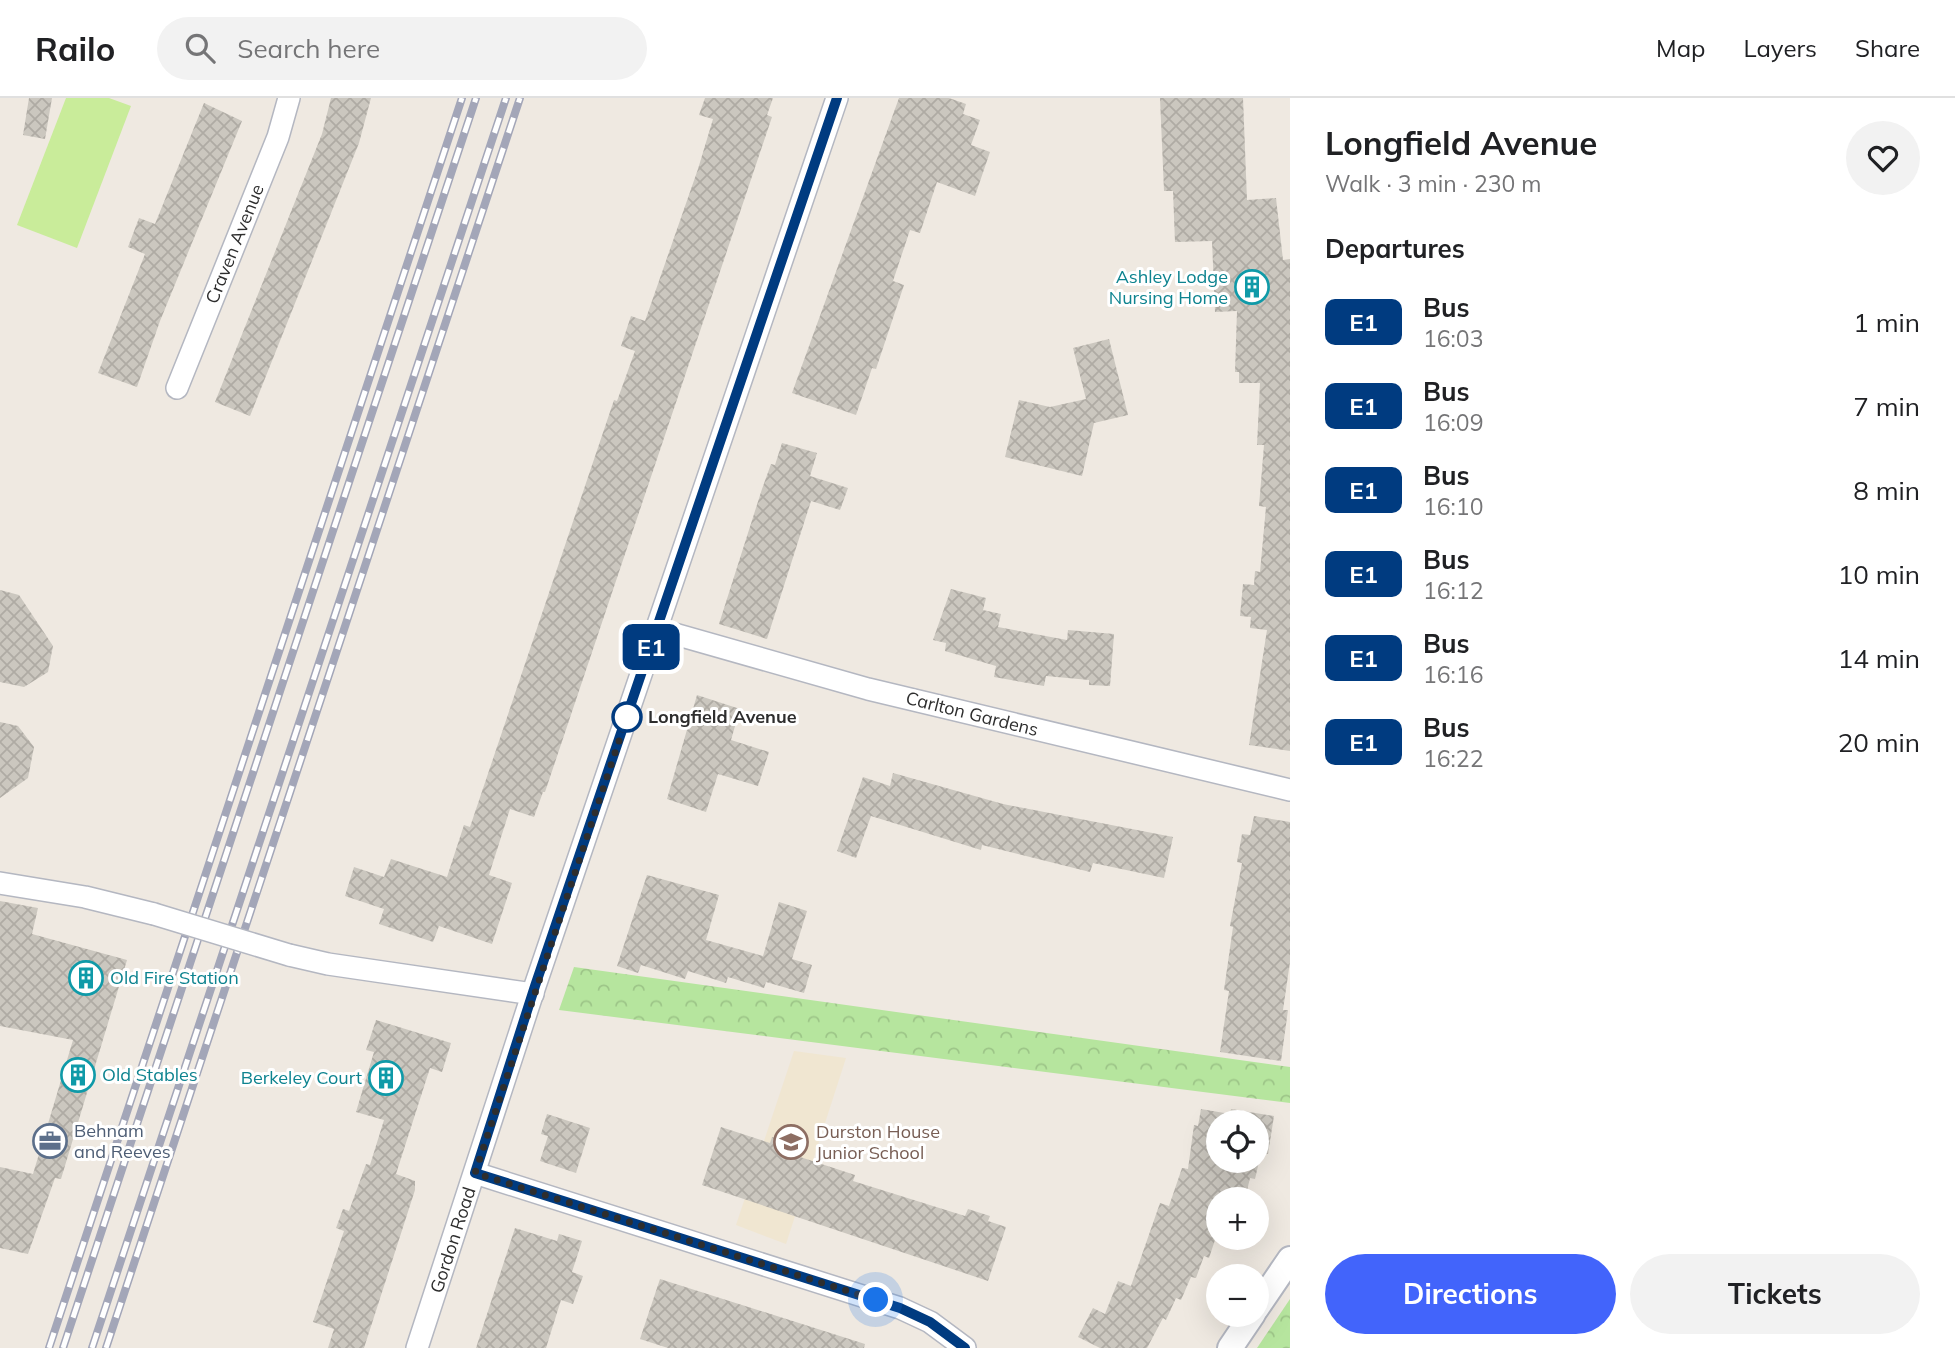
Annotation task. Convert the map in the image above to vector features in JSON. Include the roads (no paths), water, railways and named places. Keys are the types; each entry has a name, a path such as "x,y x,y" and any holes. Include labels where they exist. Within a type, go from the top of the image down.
{"street":[{"name":"Craven Avenue","path":"177,388 278,137 289,98"},
{"name":"Gordon Road","path":"417,1348 533,994 837,98"},
{"name":"Carlton Gardens","path":"657,629 868,689 1290,790"},
{"path":"0,883 85,897 154,914 289,955 328,964 533,994"},
{"path":"475,1173 900,1308 930,1322 965,1348"},
{"path":"1269,1290 1290,1259"},
{"path":"1230,1348 1244,1327"}],"railway":[{"path":"49,1348 462,98"},
{"path":"63,1348 476,98"},
{"path":"92,1348 506,98"},
{"path":"106,1348 520,98"}],"place":[{"name":"Ashley Lodge Nursing Home","path":"1252,287"},
{"name":"Longfield Avenue","path":"627,717"},
{"name":"Old Fire Station","path":"86,978"},
{"name":"Old Stables","path":"78,1075"},
{"name":"Berkeley Court","path":"386,1078"},
{"name":"Behnam and Reeves","path":"50,1141"},
{"name":"Durston House Junior School","path":"791,1142"}]}
